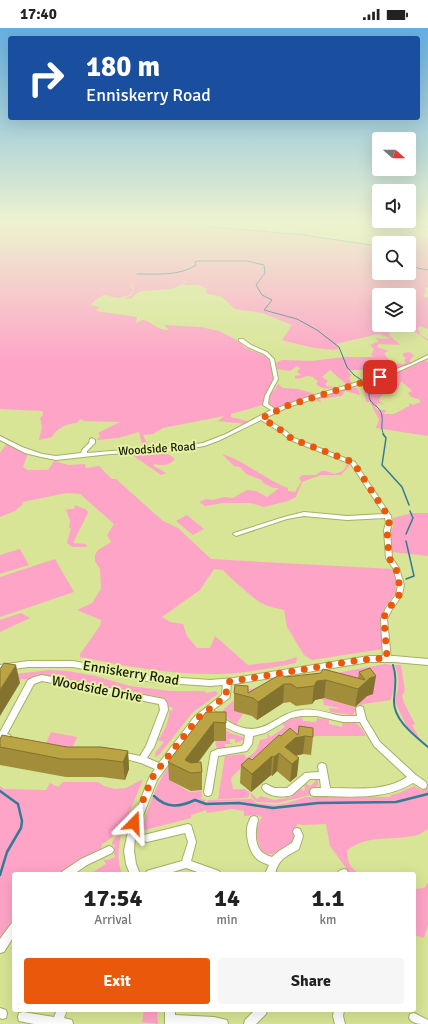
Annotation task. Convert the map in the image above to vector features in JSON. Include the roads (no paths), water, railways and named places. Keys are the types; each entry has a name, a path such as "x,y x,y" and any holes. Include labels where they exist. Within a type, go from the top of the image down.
{"main road":[{"name":"Enniskerry Road","path":"0,668 28,664 73,664 163,681 227,682 360,660 387,658 428,662"}],"street":[{"path":"241,340 246,346 263,352 272,359 276,379 267,396 265,405 276,411"},
{"name":"Woodside Road","path":"0,438 22,449 45,457 58,458 84,454 192,448 209,444 276,411 322,394 380,377 428,356"},
{"path":"262,418 280,429 292,439 353,462 388,516 389,523 387,530 389,558 396,568 400,588 399,595 385,614 384,619 387,658"},
{"path":"84,454 84,451 92,443 92,440"},
{"path":"236,534 286,518 304,514 347,518 388,516"},
{"name":"Woodside Drive","path":"16,739 2,736 31,682 42,678 161,701 163,703 164,710 150,747 142,760"},
{"path":"134,872 129,851 130,836 146,793 160,767 198,718 226,696 227,682"},
{"path":"360,709 362,719 377,744 413,778 423,785"},
{"path":"207,710 227,726 238,731 249,733 267,729 283,718 303,712 347,719 362,719"},
{"path":"208,792 214,754 218,752 244,749 248,744 249,733"},
{"path":"113,753 142,760 160,767"},
{"path":"266,788 273,792 290,792 308,776 323,771 326,792"},
{"path":"314,792 388,790 399,787 413,778"},
{"path":"254,820 251,828 251,836 256,852 261,857 273,862"},
{"path":"147,838 188,828 192,842 186,864"},
{"path":"270,872 273,862 287,850 296,846 299,842 297,832"},
{"path":"69,872 84,862 109,850"},
{"path":"157,872 186,864 210,872"},
{"path":"0,948 12,930"},
{"path":"23,1017 61,1024 62,1012"},
{"path":"249,1024 260,1012"},
{"path":"339,1012 340,1024"},
{"path":"170,1018 223,1024"},
{"path":"414,1018 425,1024"}],"waterway":[{"path":"137,274 175,273 191,268"},
{"path":"264,268 265,273 256,285 262,295 272,300 264,310 297,319 317,330 339,347 347,367 354,375 363,381"},
{"path":"420,268 428,270"},
{"path":"370,386 369,398 380,411 384,435"},
{"path":"383,434 386,438 382,465 402,487 409,505"},
{"path":"406,534 413,518 410,511"},
{"path":"406,541 414,576 406,579"},
{"path":"393,665 395,678 394,700 397,714 405,726 428,747"},
{"path":"0,791 18,804 22,821 21,828 7,852 0,875"},
{"path":"154,796 164,803 174,806 195,800 206,804 239,803 273,808 318,803 396,802 428,794"}]}
